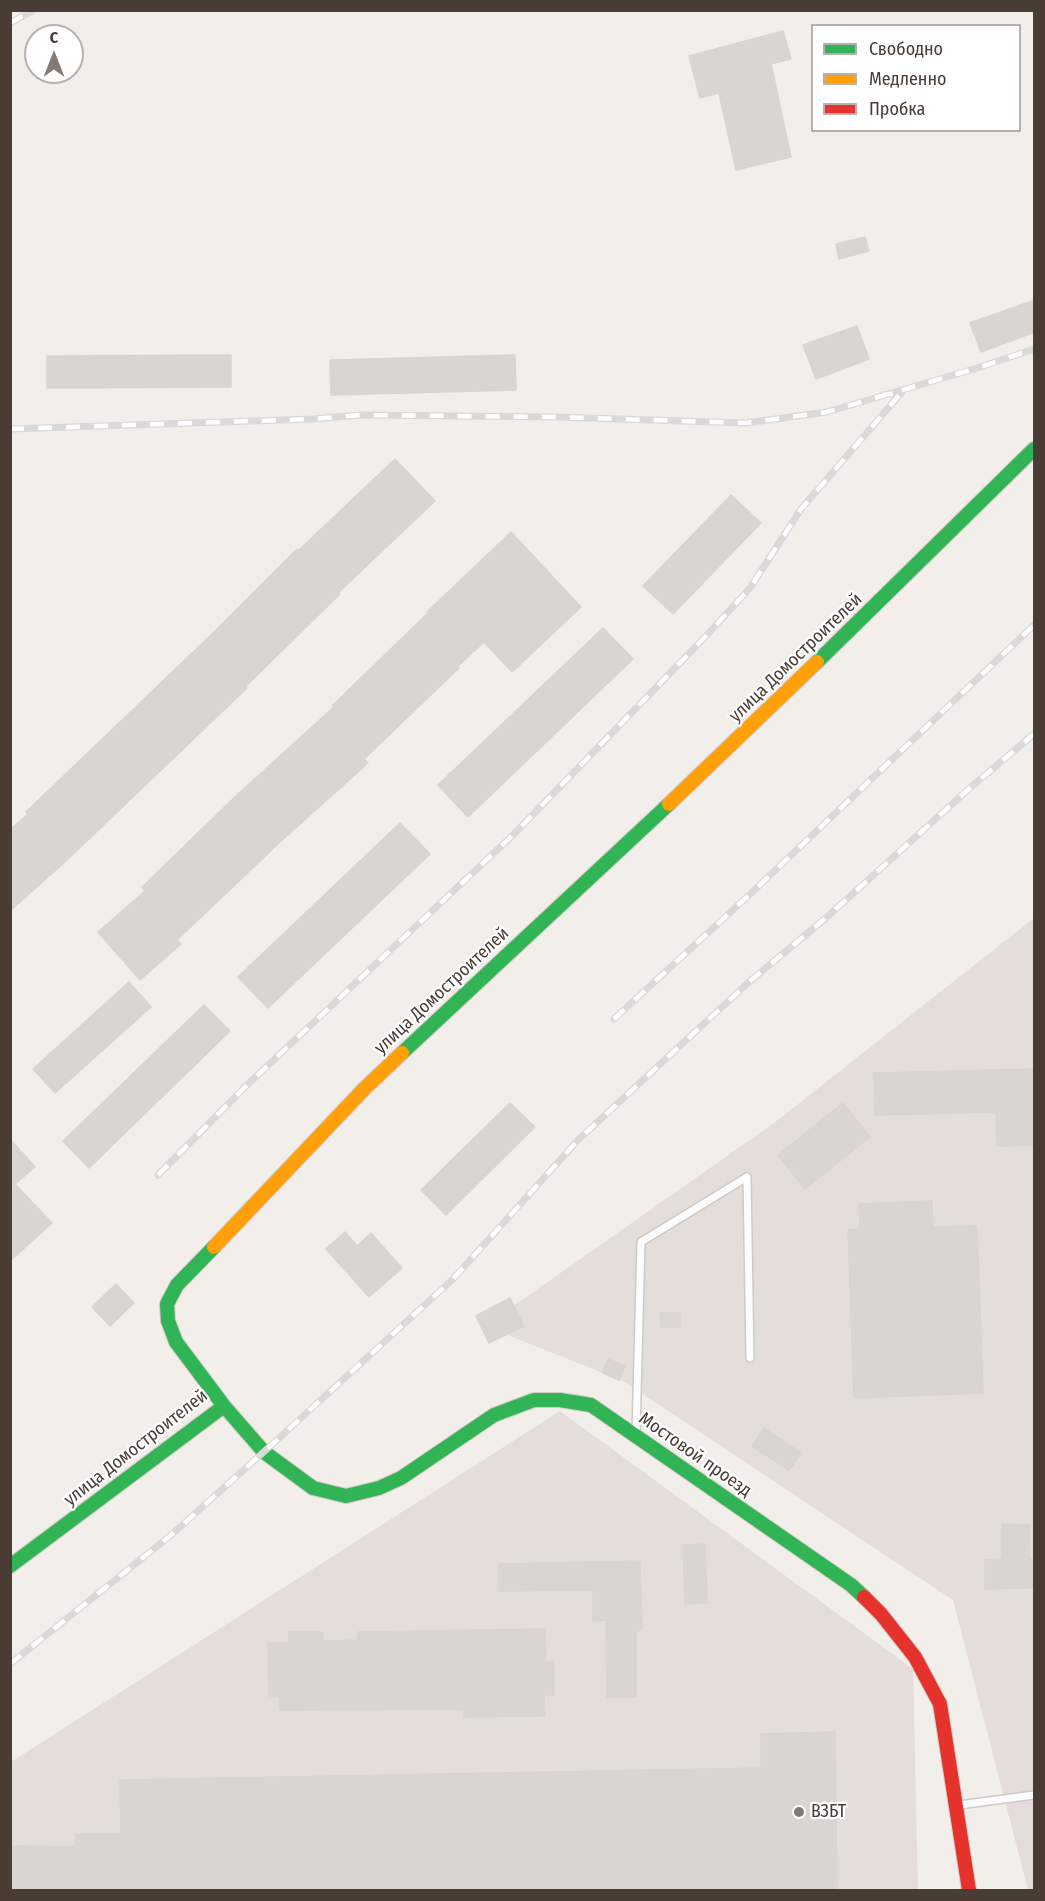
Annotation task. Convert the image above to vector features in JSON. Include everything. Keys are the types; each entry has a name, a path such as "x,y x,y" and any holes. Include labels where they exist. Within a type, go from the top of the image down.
{"street":[{"name":"улица Домостроителей","path":"10,1566 224,1406 176,1342 168,1321 167,1304 177,1285 365,1088 744,734 1035,449"},
{"name":"Мостовой проезд","path":"224,1406 264,1452 313,1488 346,1496 378,1488 401,1478 494,1415 534,1400 560,1400 591,1405 851,1585 881,1614 915,1657 940,1704 969,1890"}],"lane":[{"path":"636,1436 641,1242 747,1177 750,1358"},
{"path":"956,1806 1035,1795"}],"shaded area":[{"path":"1034,918 1034,1890 1028,1890 953,1600 623,1381 485,1326 774,1123"},
{"name":"ВЗБТ","path":"560,1411 913,1669 918,1890 11,1890 11,1762"}],"building":[{"path":"783,31 791,59 771,64 791,157 736,170 719,93 700,98 689,56"},
{"path":"865,237 869,251 839,259 836,244"},
{"path":"1035,300 1035,332 981,352 970,323"},
{"path":"857,326 869,359 816,379 803,345"},
{"path":"231,355 231,387 47,388 47,356"},
{"path":"515,355 516,390 331,395 330,360"},
{"path":"395,459 435,501 339,592 340,594 246,686 247,688 68,859 10,911 10,830 297,549 298,551"},
{"path":"731,495 761,523 673,614 643,586"},
{"path":"511,532 581,607 512,672 484,642 364,759 368,763 280,842 177,940 181,944 140,980 98,932 145,891 142,887 237,795 334,707 333,705 427,612"},
{"path":"603,628 633,659 468,817 438,785"},
{"path":"400,823 430,854 268,1008 238,977"},
{"path":"129,982 151,1007 55,1093 33,1069"},
{"path":"204,1005 230,1031 89,1168 63,1141"},
{"path":"1035,1069 1035,1145 997,1146 996,1112 875,1115 874,1073"},
{"path":"510,1103 535,1127 446,1215 421,1190"},
{"path":"843,1103 870,1137 805,1189 778,1155"},
{"path":"10,1139 35,1167 15,1184 52,1223 10,1261"},
{"path":"932,1201 933,1227 977,1226 983,1393 854,1398 848,1230 860,1229 859,1204"},
{"path":"345,1232 357,1246 371,1233 402,1268 369,1297 326,1249"},
{"path":"116,1284 134,1303 110,1326 92,1307"},
{"path":"510,1298 524,1326 489,1343 476,1316"},
{"path":"660,1313 680,1313 680,1327 661,1327"},
{"path":"608,1359 625,1366 619,1380 603,1373"},
{"path":"764,1428 801,1453 789,1470 752,1446"},
{"path":"1002,1524 1030,1525 1029,1559 1032,1559 1033,1588 985,1589 985,1560 1002,1559"},
{"path":"705,1544 707,1603 685,1604 683,1545"},
{"path":"640,1561 642,1630 636,1631 636,1697 607,1697 606,1620 593,1621 593,1590 499,1591 499,1564"},
{"path":"545,1629 546,1662 554,1661 554,1695 544,1695 545,1716 464,1717 464,1709 280,1710 279,1696 269,1696 268,1643 288,1643 289,1632 322,1632 323,1641 358,1640 358,1632"},
{"path":"835,1732 837,1890 10,1890 10,1846 75,1847 75,1834 121,1834 120,1780 761,1768 761,1734"}],"railway":[{"path":"10,23 34,10"},
{"path":"10,429 312,419 361,415 556,417 746,423 827,412 1034,349"},
{"path":"158,1175 246,1086 515,833 705,637 750,588 801,509 902,392 883,395"},
{"path":"614,1019 748,896 1034,625"},
{"path":"10,1664 170,1536 277,1440 453,1279 578,1140 749,982 827,917 971,787 1034,734"}],"traffic: fast":[{"path":"817,662 1034,449"},
{"path":"402,1053 669,804"},
{"path":"10,1566 224,1406 176,1342 168,1321 167,1304 177,1285 214,1247"},
{"path":"224,1406 264,1452 313,1488 346,1496 379,1488 401,1478 494,1415 534,1400 560,1400 591,1405 851,1585 864,1597"}],"traffic: slow":[{"path":"669,804 817,662"},
{"path":"214,1247 365,1088 402,1053"}],"traffic: jam":[{"path":"864,1597 881,1614 915,1657 940,1704 969,1890"}],"place":[{"name":"ВЗБТ","path":"799,1812"}]}
